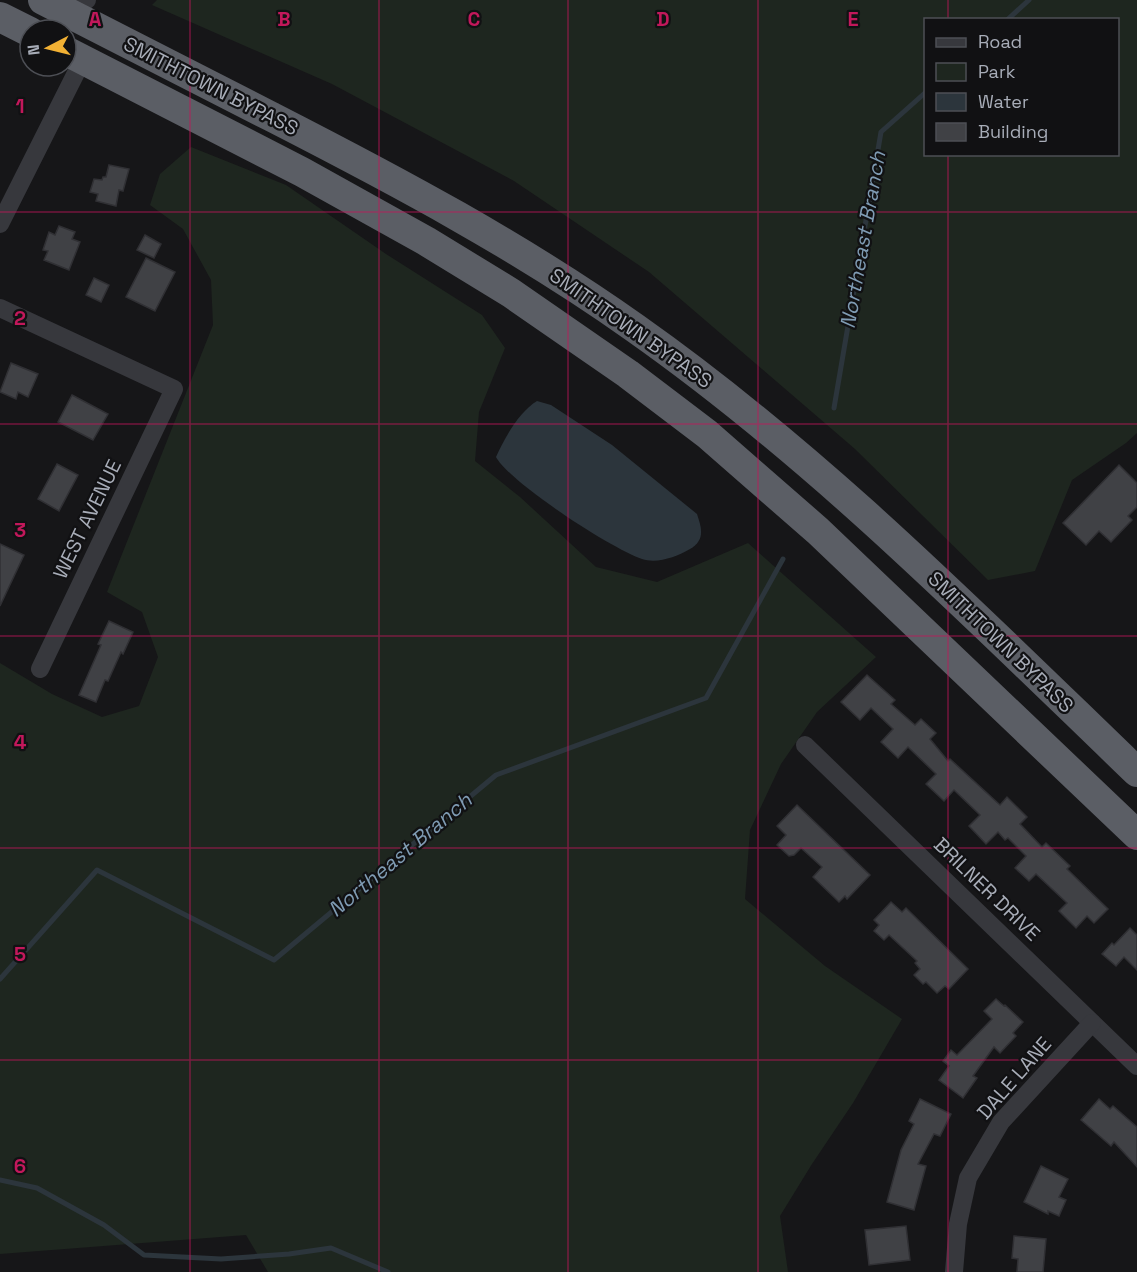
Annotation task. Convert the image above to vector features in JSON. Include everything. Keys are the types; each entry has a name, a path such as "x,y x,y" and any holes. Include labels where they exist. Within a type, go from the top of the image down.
{"highway":[{"name":"SMITHTOWN BYPASS","path":"48,2 423,196 519,252 637,329 794,450 952,594 1137,772"},
{"path":"0,17 18,26"},
{"name":"SMITHTOWN BYPASS","path":"78,57 313,178 426,241 543,314 636,380 707,434 810,525 1137,835"}],"street":[{"path":"48,2 87,0"},
{"path":"0,224 65,78"},
{"name":"WEST AVENUE","path":"0,308 174,389 40,669"},
{"name":"BRILNER DRIVE","path":"805,745 1137,1066"},
{"name":"DALE LANE","path":"954,1272 958,1224 968,1178 1001,1122 1092,1023"}],"green space":[{"path":"157,0 1137,0 1137,433 1072,480 1035,571 988,580 855,449 649,272 514,181 332,84 152,5"},
{"path":"191,147 286,185 386,254 482,315 505,348 479,412 475,461 520,497 596,567 657,582 748,543 876,657 817,712 781,764 750,830 745,899 825,966 902,1019 853,1103 780,1216 788,1272 268,1272 246,1235 0,1254 0,663 52,694 102,717 139,706 158,657 142,612 107,592 213,325 211,280 183,229 150,205 160,174"}],"water":[{"path":"537,401 551,405 612,445 697,514 701,534 695,546 673,557 654,561 642,559 586,529 520,482 496,457 518,418"}],"building":[{"path":"109,165 129,169 123,191 119,190 116,206 96,201 98,194 90,192 94,179 102,180 106,177"},
{"path":"59,226 75,232 72,239 80,242 69,270 44,260 48,251 43,250 49,232 55,235"},
{"path":"145,235 161,244 154,258 137,250"},
{"path":"146,258 175,272 155,311 126,297"},
{"path":"94,278 109,285 101,302 86,295"},
{"path":"11,363 38,374 28,397 18,392 16,399 0,392"},
{"path":"72,395 108,414 93,440 58,422"},
{"path":"57,464 78,475 59,511 38,499"},
{"path":"1119,465 1137,483 1137,507 1128,516 1132,520 1111,542 1099,531 1086,545 1063,523"},
{"path":"0,544 24,555 0,606"},
{"path":"109,621 133,632 108,681 105,680 96,702 79,695"},
{"path":"867,675 895,700 891,704 915,725 921,719 936,733 930,739 948,761 950,759 1000,805 1007,797 1027,817 1020,824 1042,847 1046,843 1070,866 1067,869 1108,909 1094,923 1087,916 1076,928 1059,911 1067,903 1036,874 1029,881 1015,868 1026,856 1008,838 1005,840 998,832 986,844 969,826 980,815 954,790 944,801 926,784 936,774 908,747 898,758 881,742 893,729 871,708 860,720 841,702"},
{"path":"797,805 870,875 847,899 845,896 839,902 813,877 822,867 801,848 794,855 789,856 777,845 786,835 777,826"},
{"path":"891,902 902,912 906,908 968,969 949,989 945,986 937,993 926,982 923,984 914,975 920,969 915,963 917,961 889,935 884,940 874,931 879,925 874,920"},
{"path":"1130,928 1137,935 1137,970 1124,957 1116,966 1102,954"},
{"path":"996,999 1023,1022 1013,1033 1016,1036 1000,1053 994,1047 973,1076 977,1078 963,1098 939,1080 949,1066 943,1061 951,1050 957,1055 992,1019 984,1011"},
{"path":"920,1099 951,1114 940,1136 934,1134 918,1164 926,1166 914,1210 887,1202 901,1150 914,1124 909,1121"},
{"path":"1099,1099 1110,1109 1113,1106 1137,1127 1137,1167 1114,1142 1111,1146 1081,1120"},
{"path":"1041,1166 1068,1179 1059,1197 1066,1200 1059,1216 1048,1211 1048,1214 1024,1202"},
{"path":"906,1226 910,1260 869,1265 865,1230"},
{"path":"1014,1236 1046,1239 1043,1272 1017,1272 1018,1259 1012,1258"}],"waterway":[{"name":"Northeast Branch","path":"1009,18 1029,0"},
{"name":"Northeast Branch","path":"834,408 881,132 924,94"},
{"name":"Northeast Branch","path":"0,979 97,870 274,960 496,775 706,698 783,559"},
{"path":"0,1180 37,1188 104,1225 144,1255 221,1259 331,1248 388,1272"}]}
